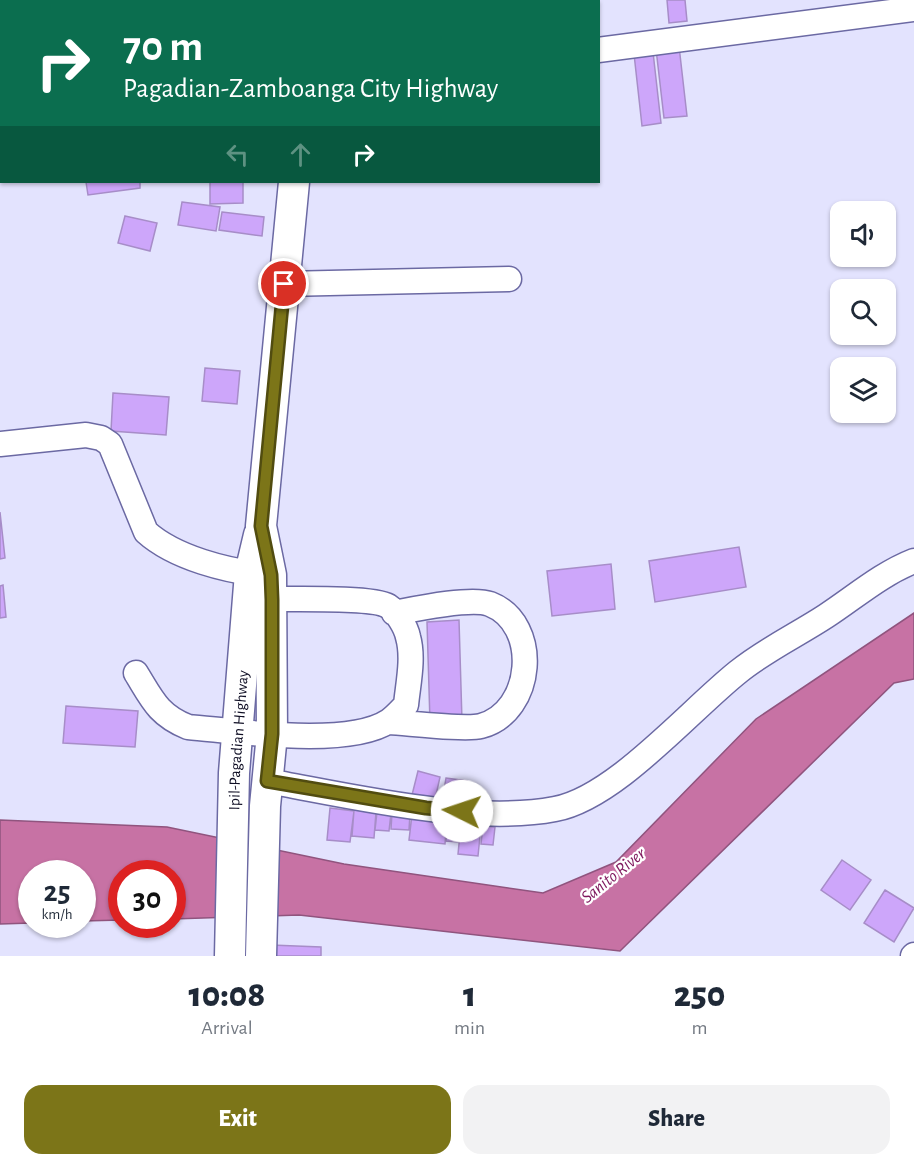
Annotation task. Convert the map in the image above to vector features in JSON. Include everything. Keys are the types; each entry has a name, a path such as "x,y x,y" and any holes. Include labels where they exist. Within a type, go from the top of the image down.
{"main road":[{"name":"Ipil-Pagadian Highway","path":"230,950 238,732 260,587 261,526 294,183"},
{"path":"260,587 272,734 266,793 261,949"}],"street":[{"path":"600,50 914,9"},
{"path":"284,284 509,279"},
{"path":"0,444 86,435 100,438 110,444 146,532 172,551 260,587 387,606 408,636 410,664 406,705 389,722"},
{"path":"266,793 498,813 528,813 565,806 582,800 606,785 655,746 737,672 764,653 825,617 886,574 914,561"},
{"path":"136,673 157,708 170,719 188,727 238,732 322,736 364,730 389,722 480,727 497,718 515,700 526,674 520,636 510,616 488,603 450,604 394,613"}],"water":[{"name":"Sanito River","path":"914,613 914,679 894,683 620,951 299,915 186,919 186,860 108,860 108,920 96,921 96,860 18,860 18,923 0,924 0,820 167,827 344,864 543,893 616,862 756,719"}],"building":[{"path":"667,0 685,0 687,21 669,23"},
{"path":"679,46 687,116 664,118 656,49"},
{"path":"653,52 661,123 642,126 634,54"},
{"path":"86,183 140,183 140,188 88,195"},
{"path":"210,183 243,183 243,203 210,204"},
{"path":"182,202 220,207 216,231 178,225"},
{"path":"222,212 264,217 262,236 219,230"},
{"path":"125,216 157,223 150,251 118,243"},
{"path":"205,368 240,371 237,404 202,401"},
{"path":"113,393 169,397 166,435 111,431"},
{"path":"0,512 5,558 0,559"},
{"path":"739,547 746,587 655,602 649,561"},
{"path":"611,564 615,609 552,616 547,571"},
{"path":"3,585 6,617 0,618 0,586"},
{"path":"459,620 462,721 430,722 427,622"},
{"path":"66,706 138,711 135,747 63,743"},
{"path":"418,771 440,777 434,804 411,799"},
{"path":"446,778 467,781 464,805 442,802"},
{"path":"330,808 354,811 350,842 327,840"},
{"path":"354,810 376,812 374,838 352,836"},
{"path":"377,812 391,813 389,831 375,830"},
{"path":"392,813 410,814 409,830 391,829"},
{"path":"412,815 447,818 445,844 409,840"},
{"path":"448,821 460,822 459,842 446,841"},
{"path":"461,824 481,826 478,856 458,854"},
{"path":"483,826 495,827 493,845 481,844"},
{"path":"842,860 871,880 850,910 821,890"},
{"path":"885,890 914,908 894,942 864,923"},
{"path":"271,945 321,947 321,956 271,956"}],"route":[{"path":"284,284 261,526 271,575 272,600 272,734 267,781 426,808 462,811"}]}
